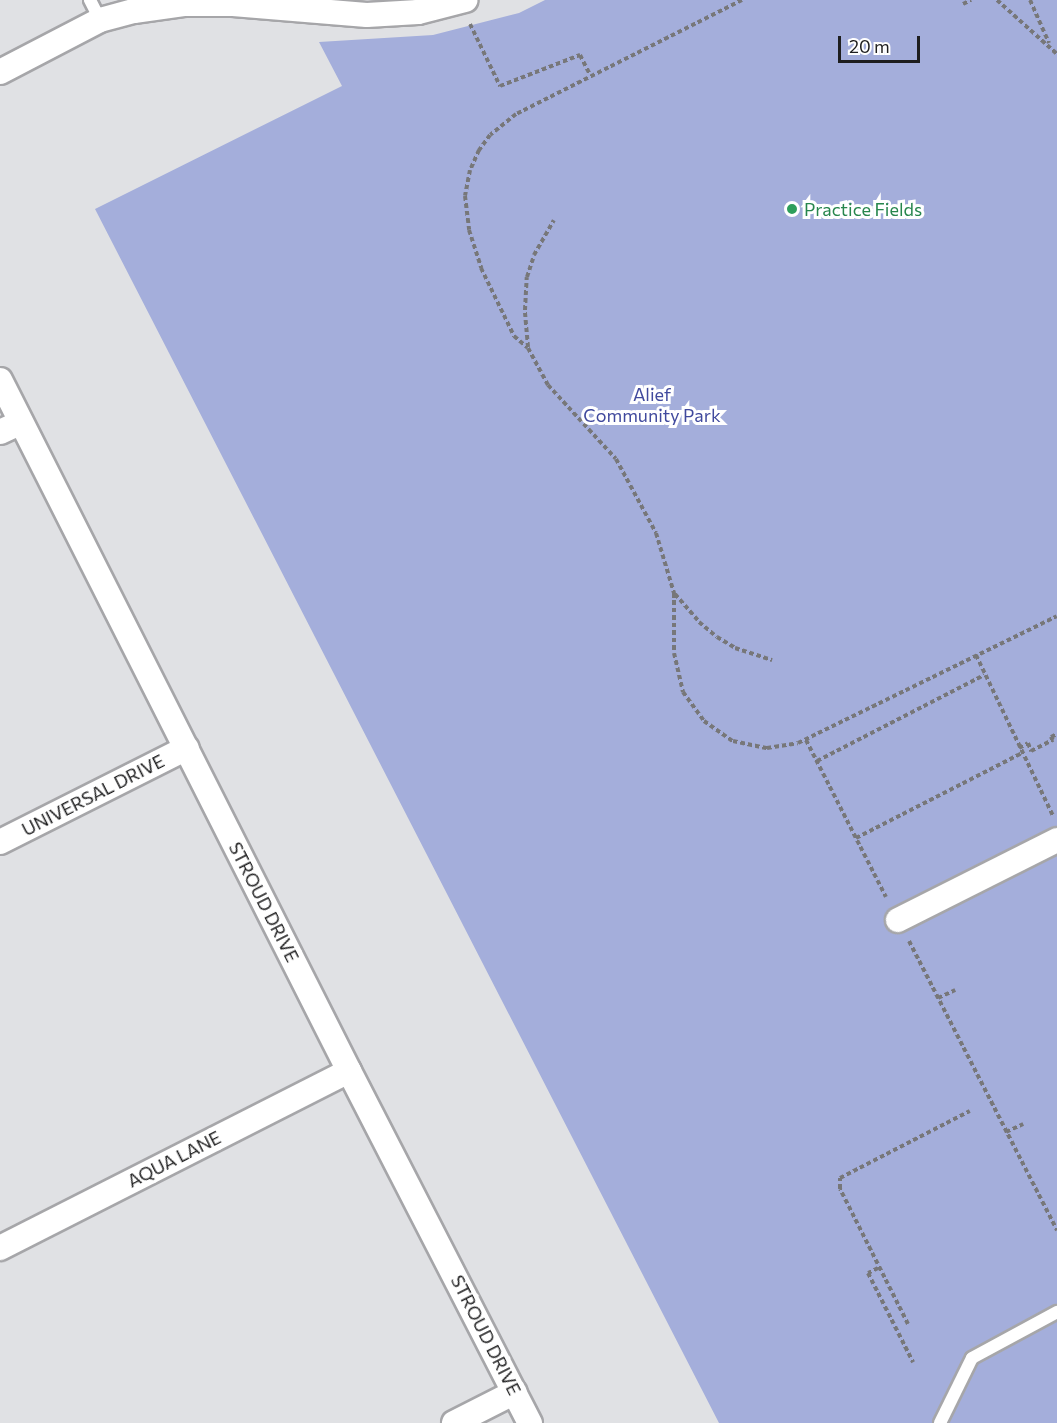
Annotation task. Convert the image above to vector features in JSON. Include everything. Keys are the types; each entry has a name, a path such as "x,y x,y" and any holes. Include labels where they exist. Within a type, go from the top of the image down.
{"street":[{"path":"0,72 95,10 184,4 233,4 418,12 462,1"},
{"name":"STROUD DRIVE","path":"0,381 10,427 187,748 349,1071 530,1423"},
{"name":"UNIVERSAL DRIVE","path":"0,842 187,748"},
{"path":"898,920 1057,840"},
{"name":"AQUA LANE","path":"0,1248 349,1071"},
{"path":"454,1423 515,1392"}],"lane":[{"path":"940,1423 972,1358 1057,1312"}],"path":[{"path":"742,0 590,75 530,106 502,124 479,150 470,170 465,196 466,213 481,268 514,336 528,348 548,385 616,459 656,533 675,593 674,647 683,692 704,721 718,733 750,746 783,746 806,740 1057,616"},
{"path":"963,4 971,0"},
{"path":"997,0 1057,54"},
{"path":"1030,0 1051,47"},
{"path":"462,1 500,86 580,55 590,75"},
{"path":"528,348 525,310 527,276 534,255 554,220"},
{"path":"675,593 699,622 717,637 735,648 772,660"},
{"path":"976,655 1057,825"},
{"path":"817,761 984,675"},
{"path":"856,838 1021,751 1028,743 1031,751 1053,740 1051,737 1057,734"},
{"path":"806,740 1057,1230"},
{"path":"938,998 955,990"},
{"path":"908,1324 840,1189 840,1178 970,1111"},
{"path":"1006,1132 1023,1124"},
{"path":"878,1268 868,1273 913,1362"}],"green space":[{"name":"Alief Community Park","path":"545,0 1057,0 1057,1423 719,1423 95,209 342,86 319,42 433,35 519,13"}],"place":[{"name":"Practice Fields","path":"792,209"}]}
